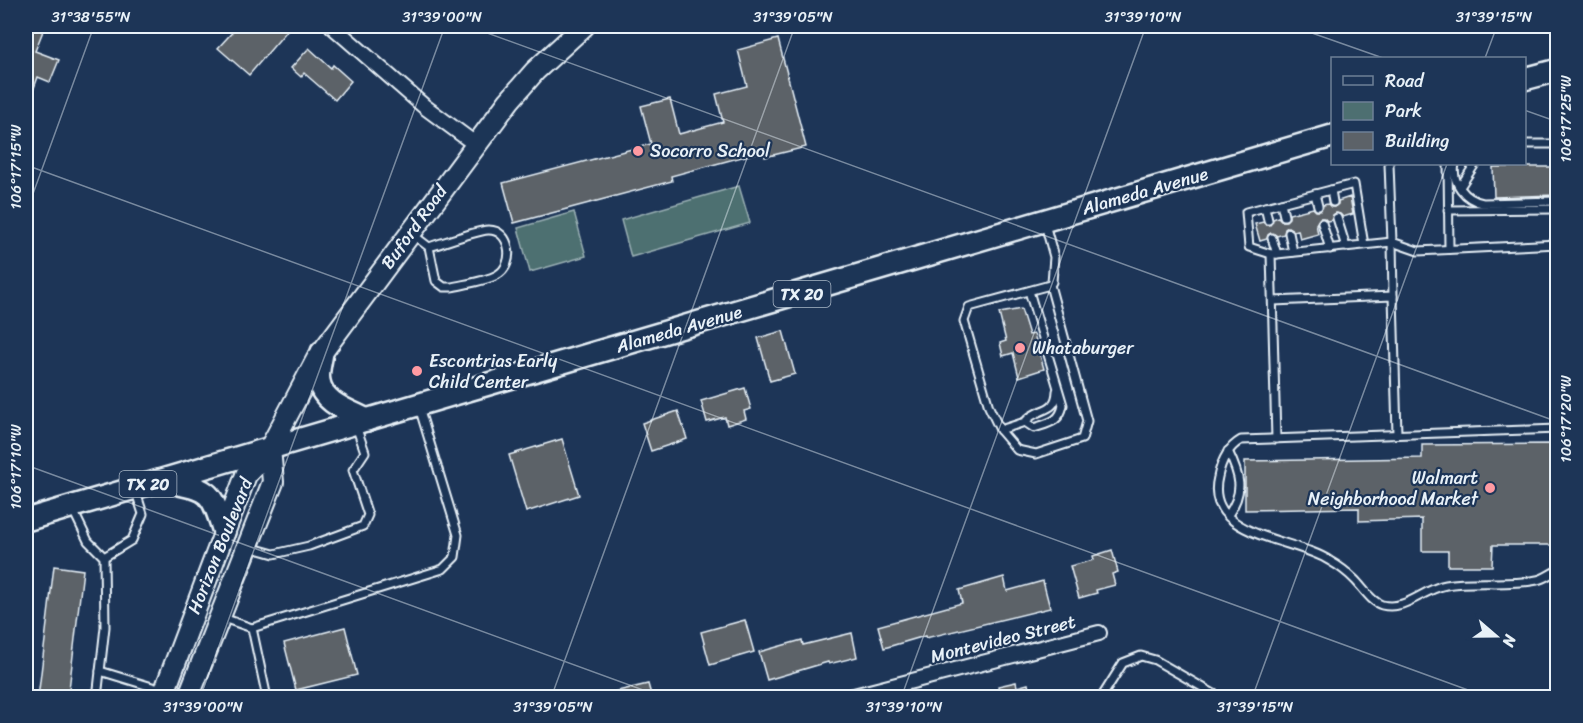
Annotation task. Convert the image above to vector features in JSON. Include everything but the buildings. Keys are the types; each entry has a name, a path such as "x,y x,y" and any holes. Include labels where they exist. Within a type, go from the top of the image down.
{"main road":[{"name":"Buford Road","path":"270,448 306,377 322,352 475,144 535,71 584,26"},
{"path":"1526,78 1556,71"},
{"name":"Alameda Avenue","path":"26,520 1331,136"},
{"path":"322,352 318,381 323,394 361,422"},
{"name":"Horizon Boulevard","path":"163,694 246,475 270,448"},
{"name":"Horizon Boulevard","path":"188,698 273,482 270,448"},
{"path":"162,480 208,493 214,501 224,532"}],"street":[{"path":"332,26 425,107 475,144"},
{"name":"Montevideo Street","path":"846,698 880,693 1099,633"}],"lane":[{"path":"1526,144 1557,144"},
{"path":"1389,165 1397,434"},
{"path":"1448,165 1449,249"},
{"path":"1455,165 1456,178 1460,187 1467,197 1474,201 1483,203 1557,201"},
{"path":"1460,187 1474,165"},
{"path":"1364,245 1354,184 1246,212 1249,247 1274,254 1330,249 1392,242 1418,251 1557,244"},
{"path":"1331,190 1333,202"},
{"path":"1315,194 1318,206"},
{"path":"1281,203 1284,216"},
{"path":"1264,207 1268,220"},
{"path":"1449,210 1557,209"},
{"path":"1337,218 1346,247"},
{"path":"1044,221 1054,257 1050,285 1087,421 1082,439 1036,454 1017,450 1000,430 989,407 964,321 969,307 1050,285"},
{"path":"1322,223 1330,249"},
{"path":"410,233 429,247 436,282 444,287 498,275 506,267 510,255 505,240 500,234 489,230 429,247"},
{"path":"1289,233 1293,252"},
{"path":"1272,238 1276,439"},
{"path":"1025,422 1034,428 1055,421 1062,414 1063,405 1029,291"},
{"path":"1273,301 1393,297"},
{"path":"1000,430 1025,422 1031,414 1052,406 1056,398 1057,386"},
{"path":"219,616 252,628 443,569 454,557 458,535 419,405"},
{"path":"247,547 274,554 309,546 363,526 368,515 353,470 366,452 361,422"},
{"path":"1557,429 1241,440 1232,445 1228,451 1215,487 1218,504 1245,529 1260,536 1311,551 1330,560 1355,580 1379,605 1391,606 1406,603 1444,585 1539,580 1557,570"},
{"path":"1228,451 1239,474 1238,501 1228,515"},
{"path":"104,557 132,540 143,514 134,488"},
{"path":"72,506 88,542 104,557 105,627 97,698"},
{"path":"252,628 267,698"},
{"path":"1101,698 1123,663 1141,656 1155,660 1221,698"},
{"path":"100,671 163,694"}],"green space":[{"path":"739,186 750,223 631,257 621,220"},
{"path":"574,212 586,256 530,272 518,228"}],"place":[{"name":"Socorro School","path":"638,151"},
{"name":"Whataburger","path":"1020,348"},
{"name":"Escontrias Early Child Center","path":"417,371"},
{"name":"Walmart Neighborhood Market","path":"1490,488"}]}
